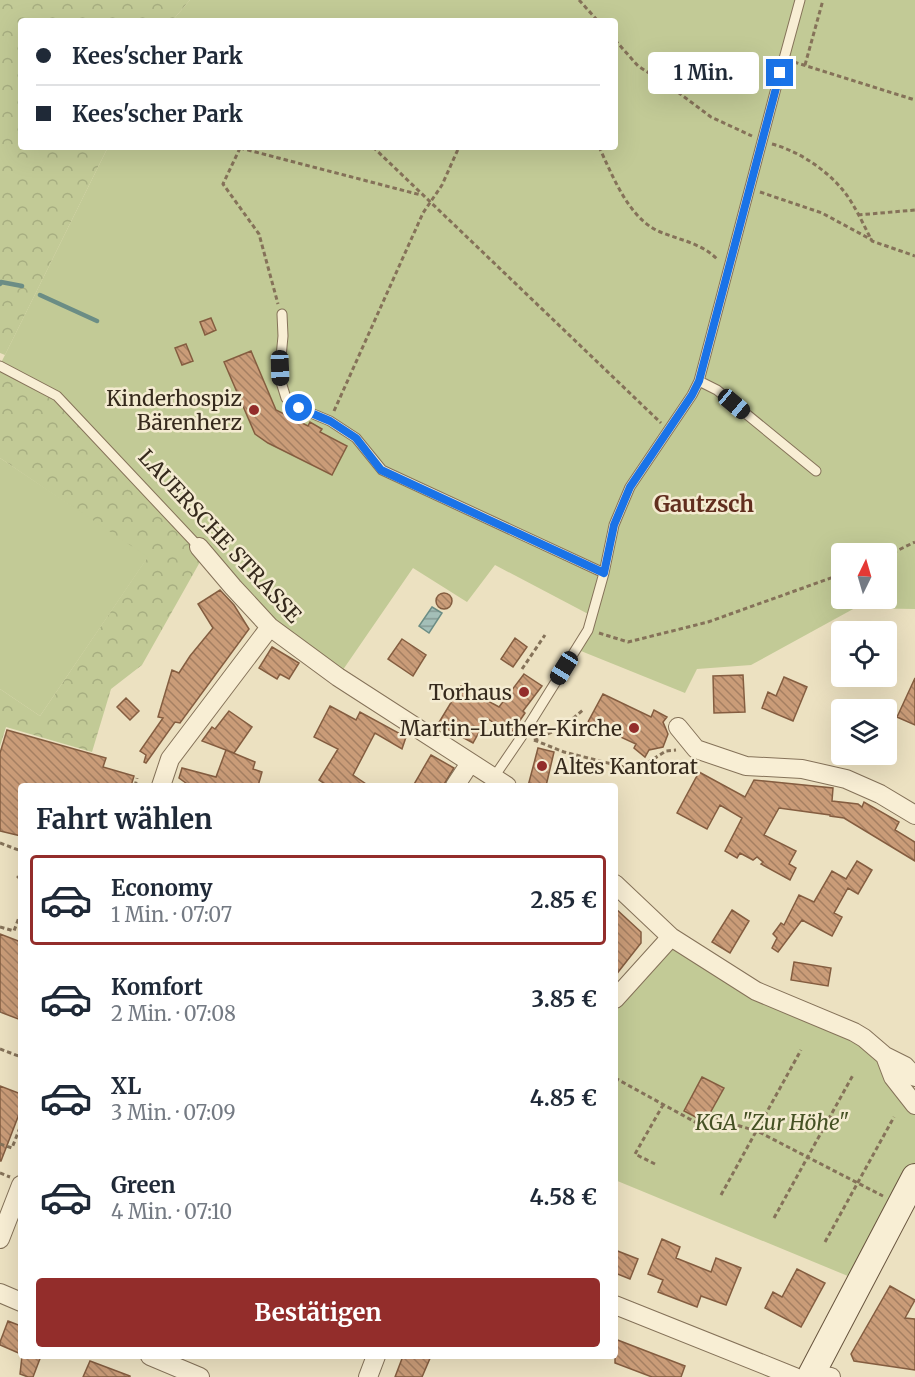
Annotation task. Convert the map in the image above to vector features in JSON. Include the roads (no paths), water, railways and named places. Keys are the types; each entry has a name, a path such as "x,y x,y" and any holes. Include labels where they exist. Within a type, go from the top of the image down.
{"main road":[{"path":"812,1376 915,1177"}],"street":[{"name":"LAUERSCHE STRASSE","path":"199,547 232,587 270,627 338,677 500,782"},
{"path":"162,783 170,759 270,627"},
{"path":"678,727 696,750 746,766 802,769 846,779 880,794 915,815"},
{"path":"457,783 470,763"},
{"path":"618,887 671,937 756,992 854,1032 885,1056 905,1066 915,1077"},
{"path":"618,996 671,937"},
{"path":"885,1056 893,1077 915,1105"},
{"path":"0,1239 18,1193"},
{"path":"0,1293 18,1301"},
{"path":"618,1306 812,1376"},
{"path":"157,1359 200,1377"},
{"path":"368,1377 375,1359"}],"lane":[{"path":"500,782 522,736 588,630 604,573 614,525 630,487 699,381 800,0"},
{"path":"282,314 283,336 280,368 286,398 299,408 330,421 356,438 381,470 604,573"},
{"name":"LAUERSCHE STRASSE","path":"0,366 57,396 199,547"},
{"path":"699,381 717,390 816,471"}],"water":[{"path":"432,607 442,613 429,633 419,626"}],"waterway":[{"path":"0,284 1,282 22,286"},
{"path":"40,295 97,321"}],"place":[{"name":"Kinderhospiz Bärenherz","path":"254,410"},
{"name":"Torhaus","path":"524,692"},
{"name":"Martin-Luther-Kirche","path":"634,728"},
{"name":"Altes Kantorat","path":"542,766"}],"district":[{"name":"Gautzsch","path":"704,504"}],"park label":[{"name":"KGA \"Zur Höhe\"","path":"772,1122"}]}
